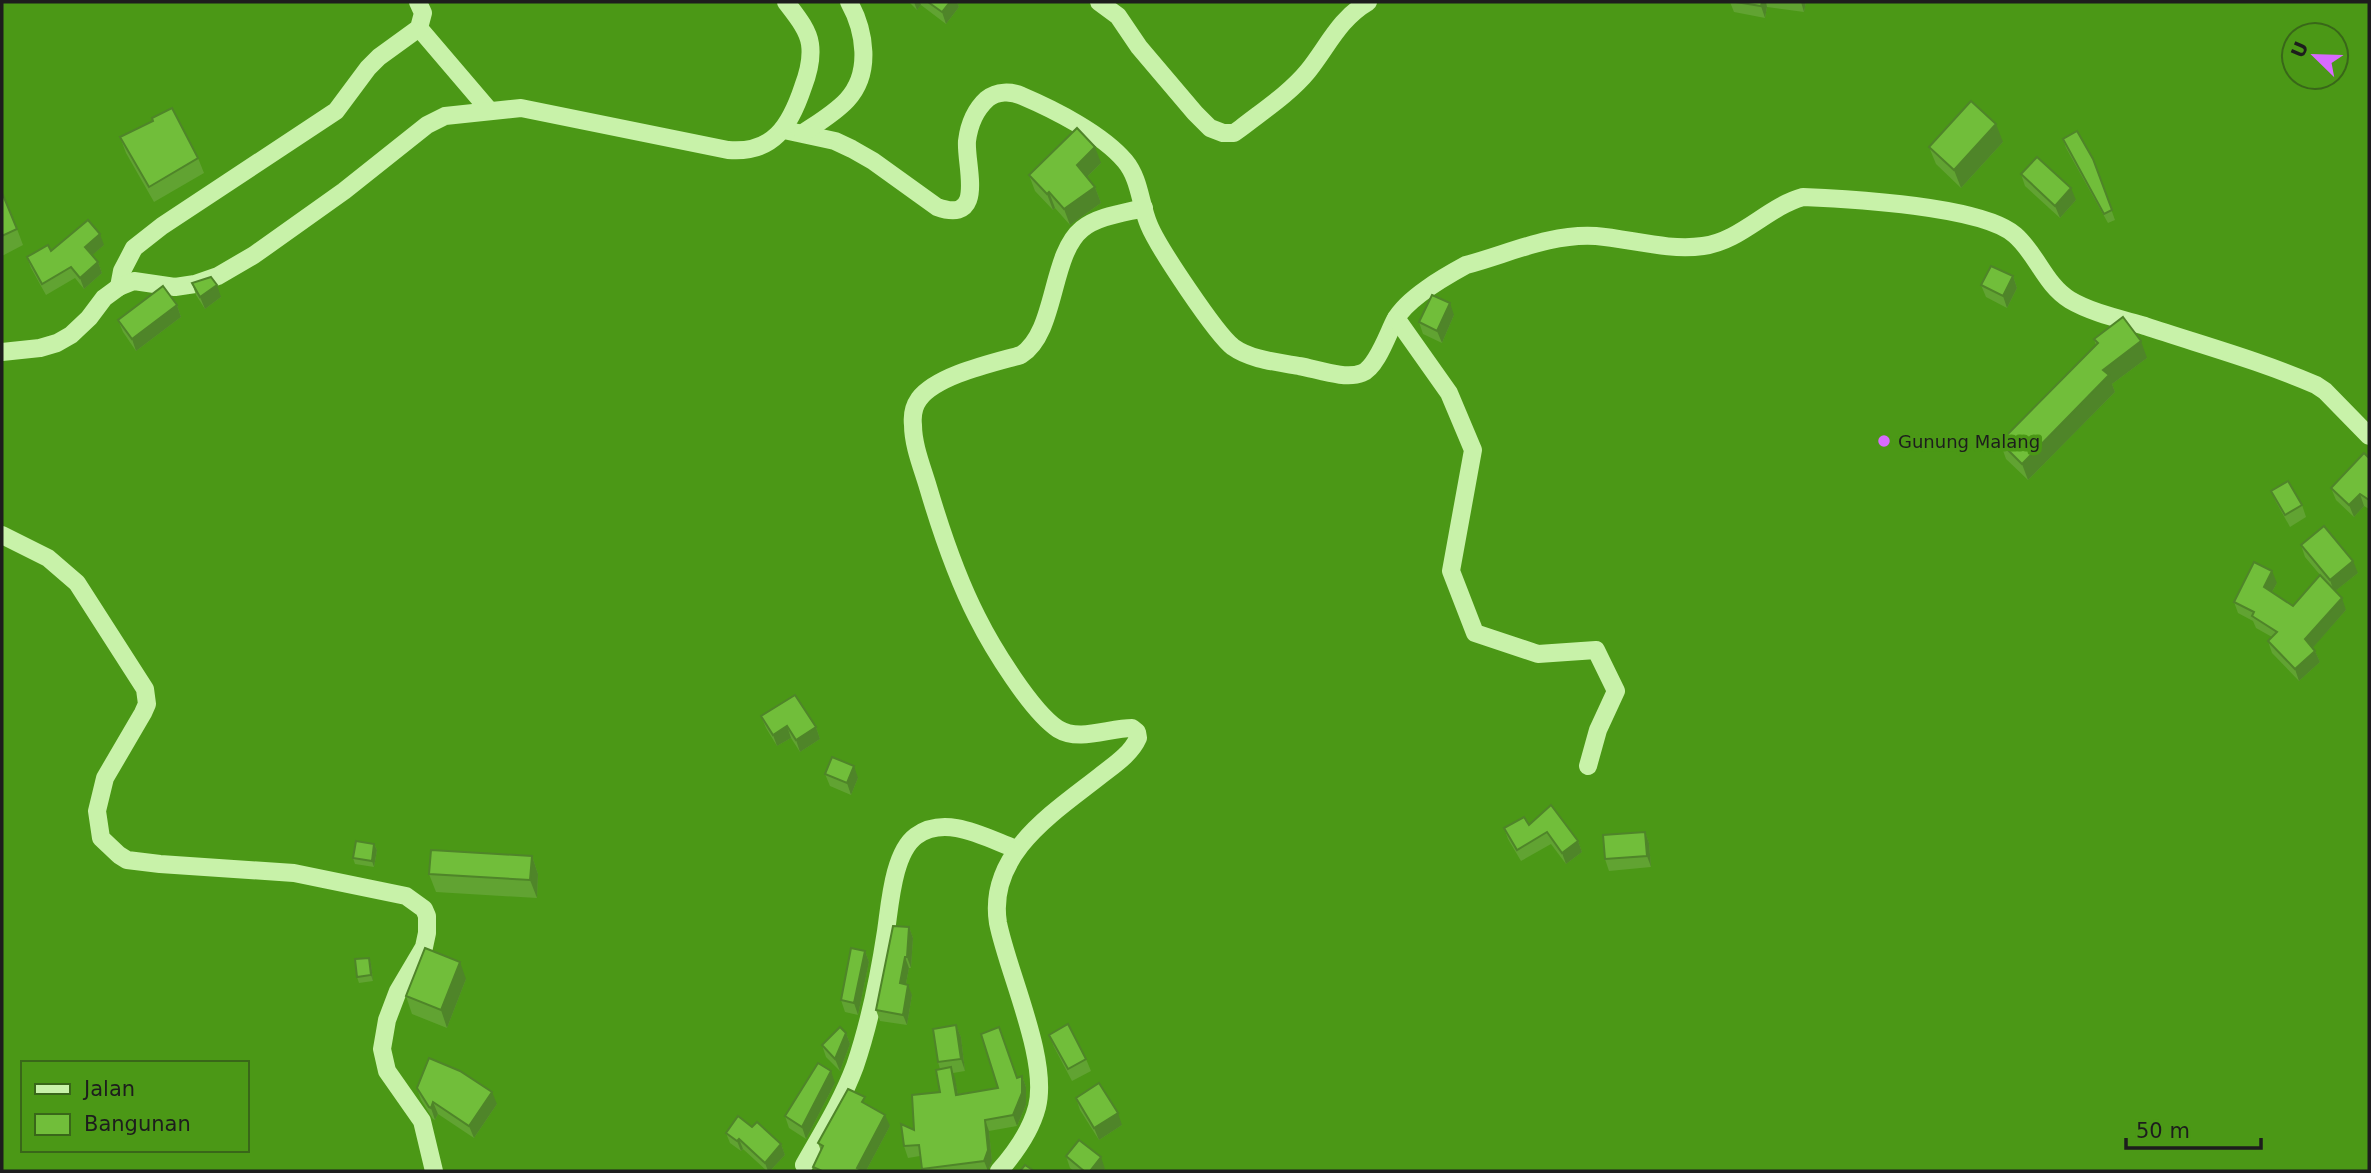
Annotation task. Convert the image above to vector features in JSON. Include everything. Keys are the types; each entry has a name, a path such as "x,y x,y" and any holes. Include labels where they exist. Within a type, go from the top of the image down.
{"street":[{"path":"119,287 122,271 134,248 162,226 337,111 379,57 419,27 423,13 418,2"},
{"path":"2,352 40,348 57,343 71,335 89,318 104,298 119,287 134,281 175,287 218,276 254,255 344,191 427,125 445,116 521,108 741,151 753,150 784,130 806,80 811,52 808,35 786,2"},
{"path":"803,133 846,101 857,87 862,71 863,40 849,2"},
{"path":"1099,2 1118,16 1139,47 1195,113 1210,128 1223,133 1234,133 1296,83 1335,30 1368,2"},
{"path":"419,27 489,110"},
{"path":"784,130 835,141 873,161 931,203 950,212 957,211 963,207 971,189 967,144 974,115 991,96 1013,93 1051,110 1112,146 1127,163 1135,177 1152,232 1220,333 1235,349 1267,360 1342,374 1367,370 1376,359 1396,318 1407,304 1466,265 1546,240 1596,236 1670,246 1704,246 1730,238 1791,200 1803,197 1897,204 1987,219 2015,234 2034,254 2055,288 2070,300 2255,361 2309,382 2325,391 2369,436"},
{"path":"999,1171 1026,1134 1038,1104 1040,1090 1039,1072 1028,1026 1001,941 996,910 999,888 1016,849 1056,811 1120,760 1135,745 1138,738 1137,732 1132,728 1085,734 1067,733 1047,719 1012,676 977,617 958,575 923,472 915,441 913,417 919,399 946,380 1029,350 1040,331 1066,253 1076,234 1094,222 1144,208"},
{"path":"1396,318 1449,393 1473,450 1451,571 1475,633 1538,654 1596,650 1616,691 1598,730 1588,766"},
{"path":"2,536 48,558 77,583 145,689 147,704 144,713 102,787 97,811 98,828 101,838 109,848 127,860 294,873 406,896 424,909 427,916 427,933 424,947 398,991 387,1020 382,1049 387,1071 422,1121 434,1171"},
{"path":"804,1165 837,1107 855,1066 877,987 891,892 898,868 913,838 928,829 957,828 1016,849"}],"building":[{"path":"928,2 950,2 942,12"},
{"path":"1736,2 1762,2 1761,6"},
{"path":"1971,101 1996,124 1954,170 1929,147"},
{"path":"172,108 198,158 149,187 120,137"},
{"path":"1077,128 1095,147 1077,165 1095,187 1064,209 1029,175"},
{"path":"2077,131 2093,159 2112,210 2104,214 2063,139"},
{"path":"2037,157 2071,188 2055,206 2021,174"},
{"path":"2,195 17,229 2,236"},
{"path":"88,220 100,234 85,247 98,262 80,278 71,267 42,284 27,257 48,245 51,251"},
{"path":"1991,266 2013,276 2003,296 1981,285"},
{"path":"211,277 217,285 200,297 192,283"},
{"path":"163,286 177,305 132,339 118,320"},
{"path":"1432,295 1450,303 1437,331 1419,322"},
{"path":"2123,317 2141,341 2103,370 2109,375 2022,464 2000,442 2098,343 2094,339"},
{"path":"2364,453 2369,458 2369,500 2360,494 2349,505 2331,488"},
{"path":"2288,481 2302,505 2285,515 2271,491"},
{"path":"2324,526 2353,561 2330,580 2301,545"},
{"path":"2254,562 2272,571 2264,587 2293,606 2320,575 2342,598 2305,639 2315,651 2295,669 2268,641 2277,632 2252,616 2254,612 2234,602"},
{"path":"795,695 816,727 796,740 787,726 773,735 761,716"},
{"path":"832,757 854,766 847,783 825,774"},
{"path":"1551,805 1578,841 1562,853 1547,832 1517,850 1504,828 1524,817 1529,825"},
{"path":"1645,832 1647,856 1605,859 1603,835"},
{"path":"356,841 374,844 372,861 353,858"},
{"path":"431,850 532,856 530,880 429,874"},
{"path":"893,926 909,927 907,957 900,983 908,985 903,1015 876,1010"},
{"path":"425,948 460,962 441,1010 406,996"},
{"path":"851,948 865,951 854,1003 841,1000"},
{"path":"369,958 371,975 357,977 355,959"},
{"path":"1068,1024 1086,1059 1068,1069 1049,1035"},
{"path":"956,1025 961,1059 938,1062 933,1029"},
{"path":"840,1027 846,1033 835,1059 822,1045"},
{"path":"999,1027 1017,1078 1022,1076 1022,1093 1013,1115 985,1120 988,1150 984,1161 922,1169 919,1145 904,1146 901,1124 914,1130 912,1095 940,1092 936,1070 951,1067 956,1095 998,1088 981,1034"},
{"path":"429,1058 460,1071 492,1092 469,1126 433,1102 431,1108 429,1107 417,1088"},
{"path":"818,1063 831,1071 802,1127 785,1116"},
{"path":"1099,1083 1118,1113 1094,1128 1076,1098"},
{"path":"848,1089 865,1097 862,1102 885,1115 857,1168 864,1171 822,1171 813,1167 823,1146 818,1143"},
{"path":"738,1116 752,1127 757,1122 781,1144 765,1163 739,1139 737,1141 726,1133"},
{"path":"1079,1140 1101,1157 1090,1171 1084,1171 1066,1156"},
{"path":"1025,1165 1034,1171 1020,1171"}],"place":[{"name":"Gunung Malang","path":"1884,441"}]}
